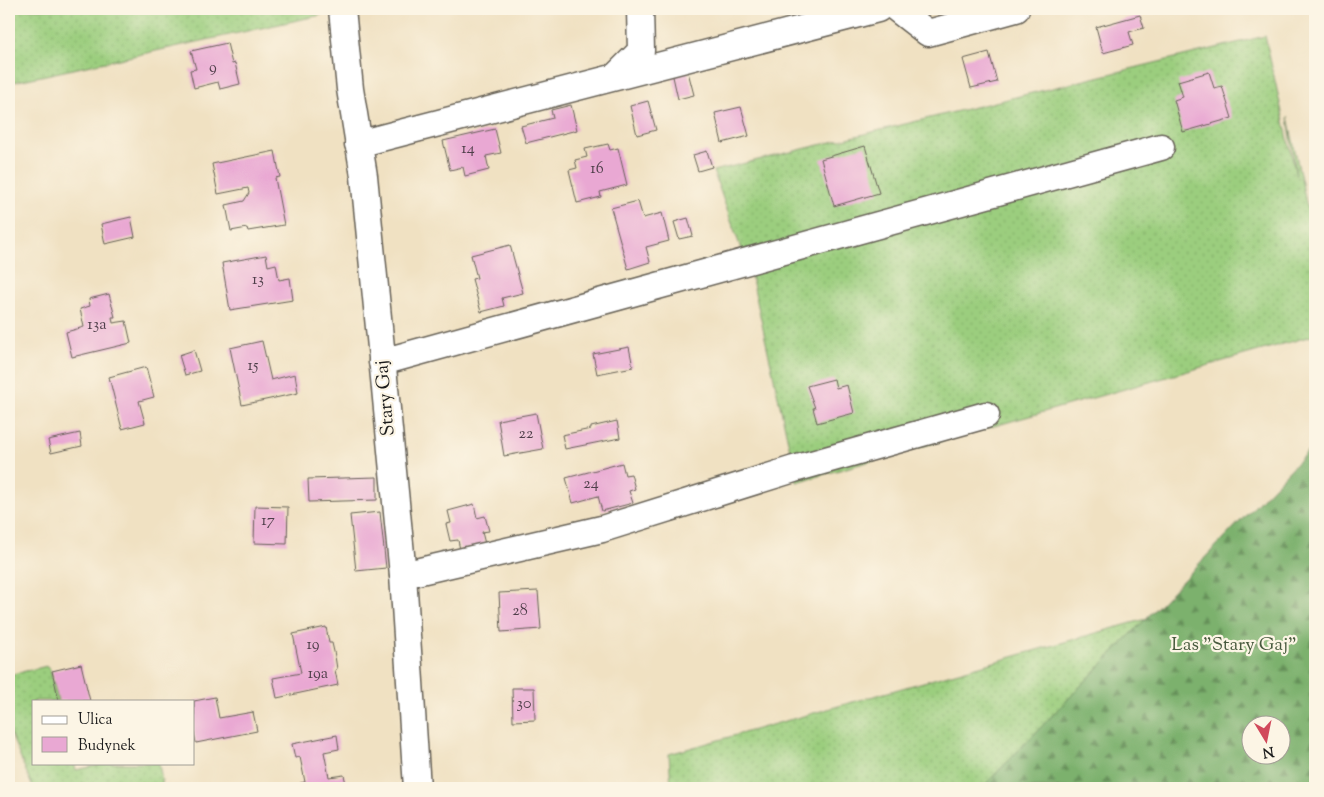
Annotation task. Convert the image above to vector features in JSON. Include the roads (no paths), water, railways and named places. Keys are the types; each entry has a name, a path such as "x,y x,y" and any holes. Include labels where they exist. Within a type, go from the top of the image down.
{"street":[{"name":"Stary Gaj","path":"342,9 350,89 364,176 382,362 402,575 417,788"},
{"path":"616,77 641,51 640,9"},
{"path":"358,144 878,9"},
{"path":"897,9 928,33 1016,9"},
{"path":"382,362 1161,147"},
{"path":"402,575 602,529 794,469 986,415"}],"park label":[{"name":"Las \"Stary Gaj\"","path":"1234,645"}]}
